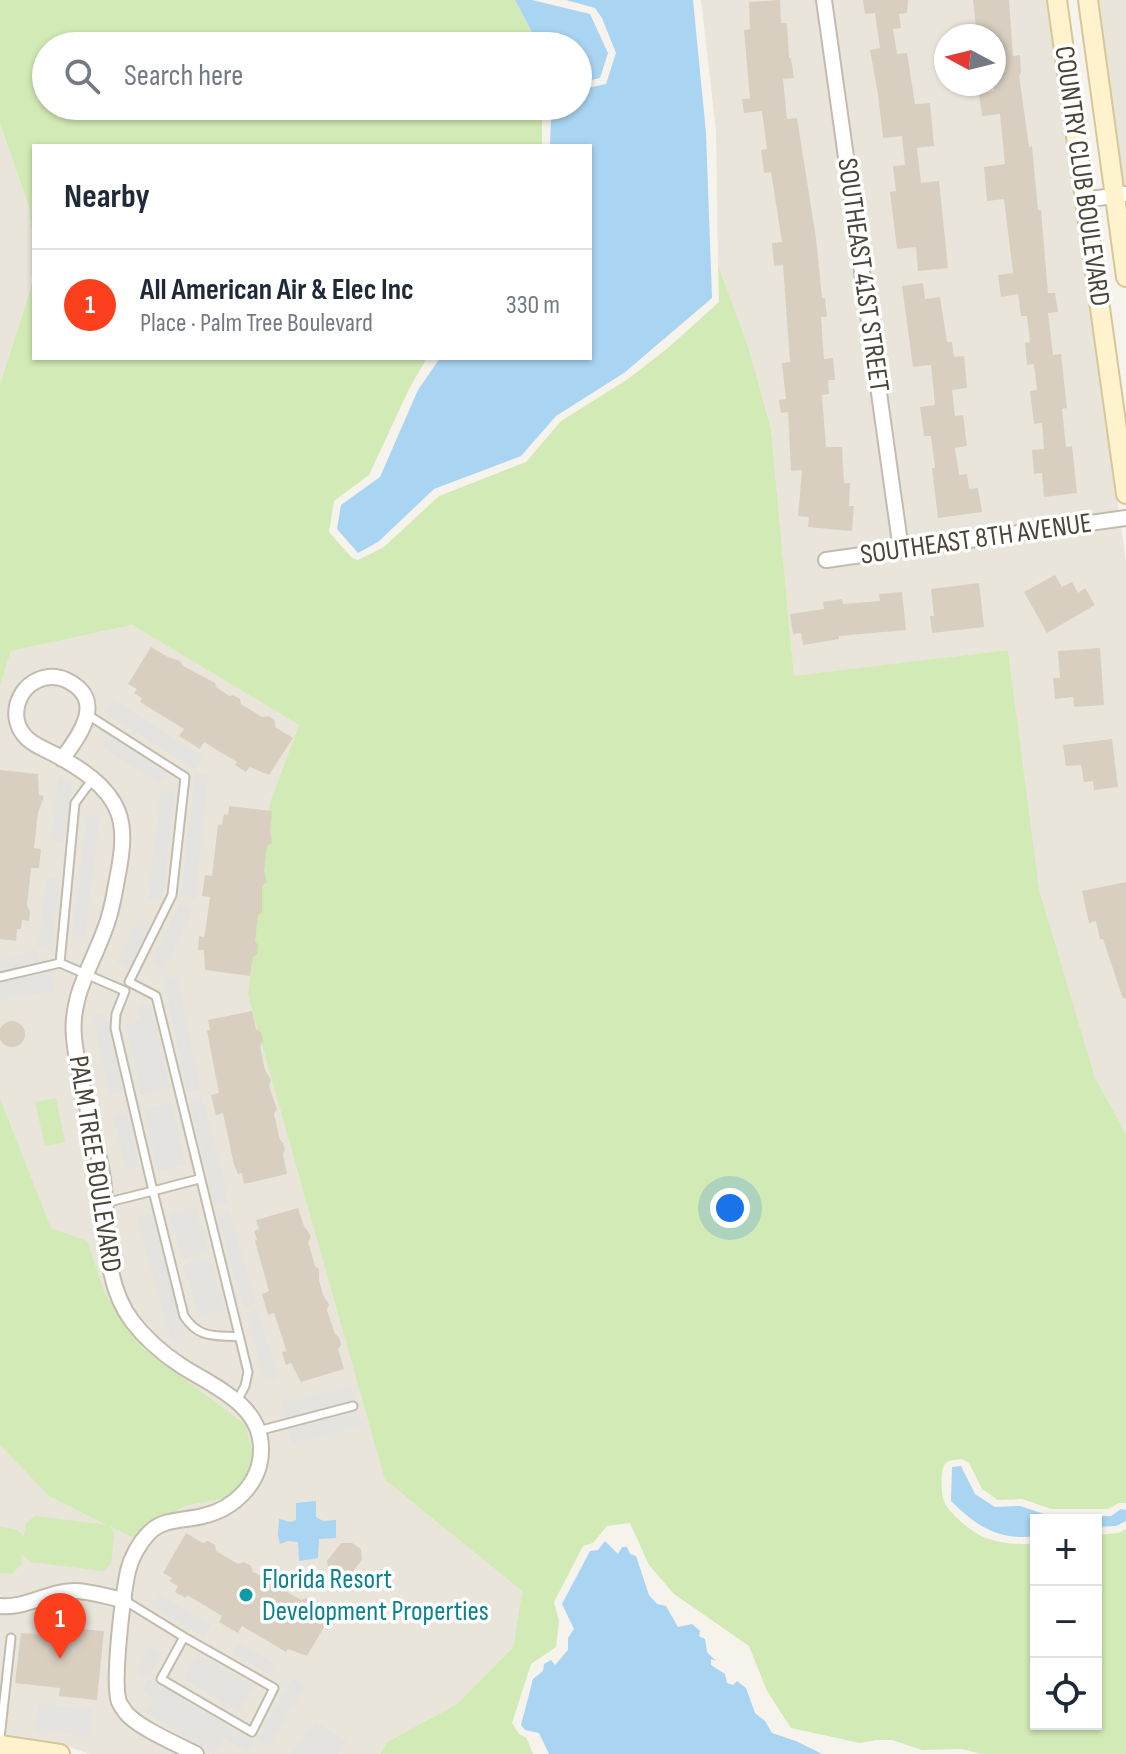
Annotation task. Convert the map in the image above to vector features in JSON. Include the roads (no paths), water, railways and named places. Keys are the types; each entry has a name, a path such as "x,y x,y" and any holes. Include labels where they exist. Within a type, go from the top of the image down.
{"main road":[{"name":"COUNTRY CLUB BOULEVARD","path":"1057,0 1125,485"},
{"name":"COUNTRY CLUB BOULEVARD","path":"1088,0 1120,195 1126,277"},
{"path":"0,1745 58,1754"}],"street":[{"name":"SOUTHEAST 41ST STREET","path":"824,0 901,550"},
{"path":"1085,200 1120,195"},
{"name":"SOUTHEAST 8TH AVENUE","path":"826,560 1126,518"},
{"path":"48,677 71,682 81,691 86,702 88,715 81,734 62,759 23,734 16,710 26,688 36,680 48,677"},
{"name":"PALM TREE BOULEVARD","path":"62,759 107,793 119,813 123,846 107,925 74,1009 74,1037 101,1167 110,1270 130,1318 164,1354 237,1401 248,1411 258,1431"},
{"path":"196,1754 128,1716 119,1703 117,1687 128,1570 148,1533 162,1523 216,1512 228,1506 252,1484 262,1451 258,1431"},
{"path":"0,1606 11,1607 74,1591 124,1600"}],"lane":[{"path":"88,715 185,777 172,895 127,986 116,1014 115,1028 184,1316 193,1329 208,1335 239,1337"},
{"path":"60,963 75,803 92,779"},
{"path":"0,977 60,963 156,996 248,1372 237,1401"},
{"path":"105,1203 199,1179"},
{"path":"258,1431 353,1406"},
{"path":"124,1600 274,1688 252,1732 161,1679 184,1637"},
{"path":"0,1738 11,1638"}],"water":[{"path":"515,0 532,0 590,14 608,53 600,78 592,80 592,32 532,32"},
{"path":"566,0 693,0 706,133 712,298 624,373 556,416 521,456 434,489 378,542 358,553 337,529 341,505 380,477 418,390 439,360 592,360 592,144 550,144 551,120 592,120 592,87 606,84 616,53 595,8"},
{"path":"961,1466 975,1494 995,1507 1020,1506 1044,1514 1030,1514 1030,1536 999,1534 970,1518 951,1501 952,1467"},
{"path":"316,1501 316,1517 323,1521 336,1520 336,1538 319,1539 318,1558 299,1561 298,1542 280,1544 279,1519 296,1520 296,1503"},
{"path":"1126,1510 1126,1521 1116,1526 1102,1527 1102,1516"},
{"path":"605,1541 618,1554 622,1547 627,1547 630,1554 636,1556 649,1595 657,1604 666,1606 678,1627 692,1624 700,1631 699,1636 705,1639 707,1652 716,1661 711,1659 711,1665 725,1674 727,1683 733,1685 737,1681 746,1688 755,1713 765,1721 772,1733 822,1754 549,1754 539,1733 525,1730 521,1725 533,1679 543,1671 544,1664 551,1660 555,1665 568,1650 568,1638 574,1629 562,1604 590,1551 598,1550"}],"place":[{"name":"Florida Resort Development Properties","path":"246,1595"},
{"name":"All American Air & Elec Inc","path":"60,1659"}]}
